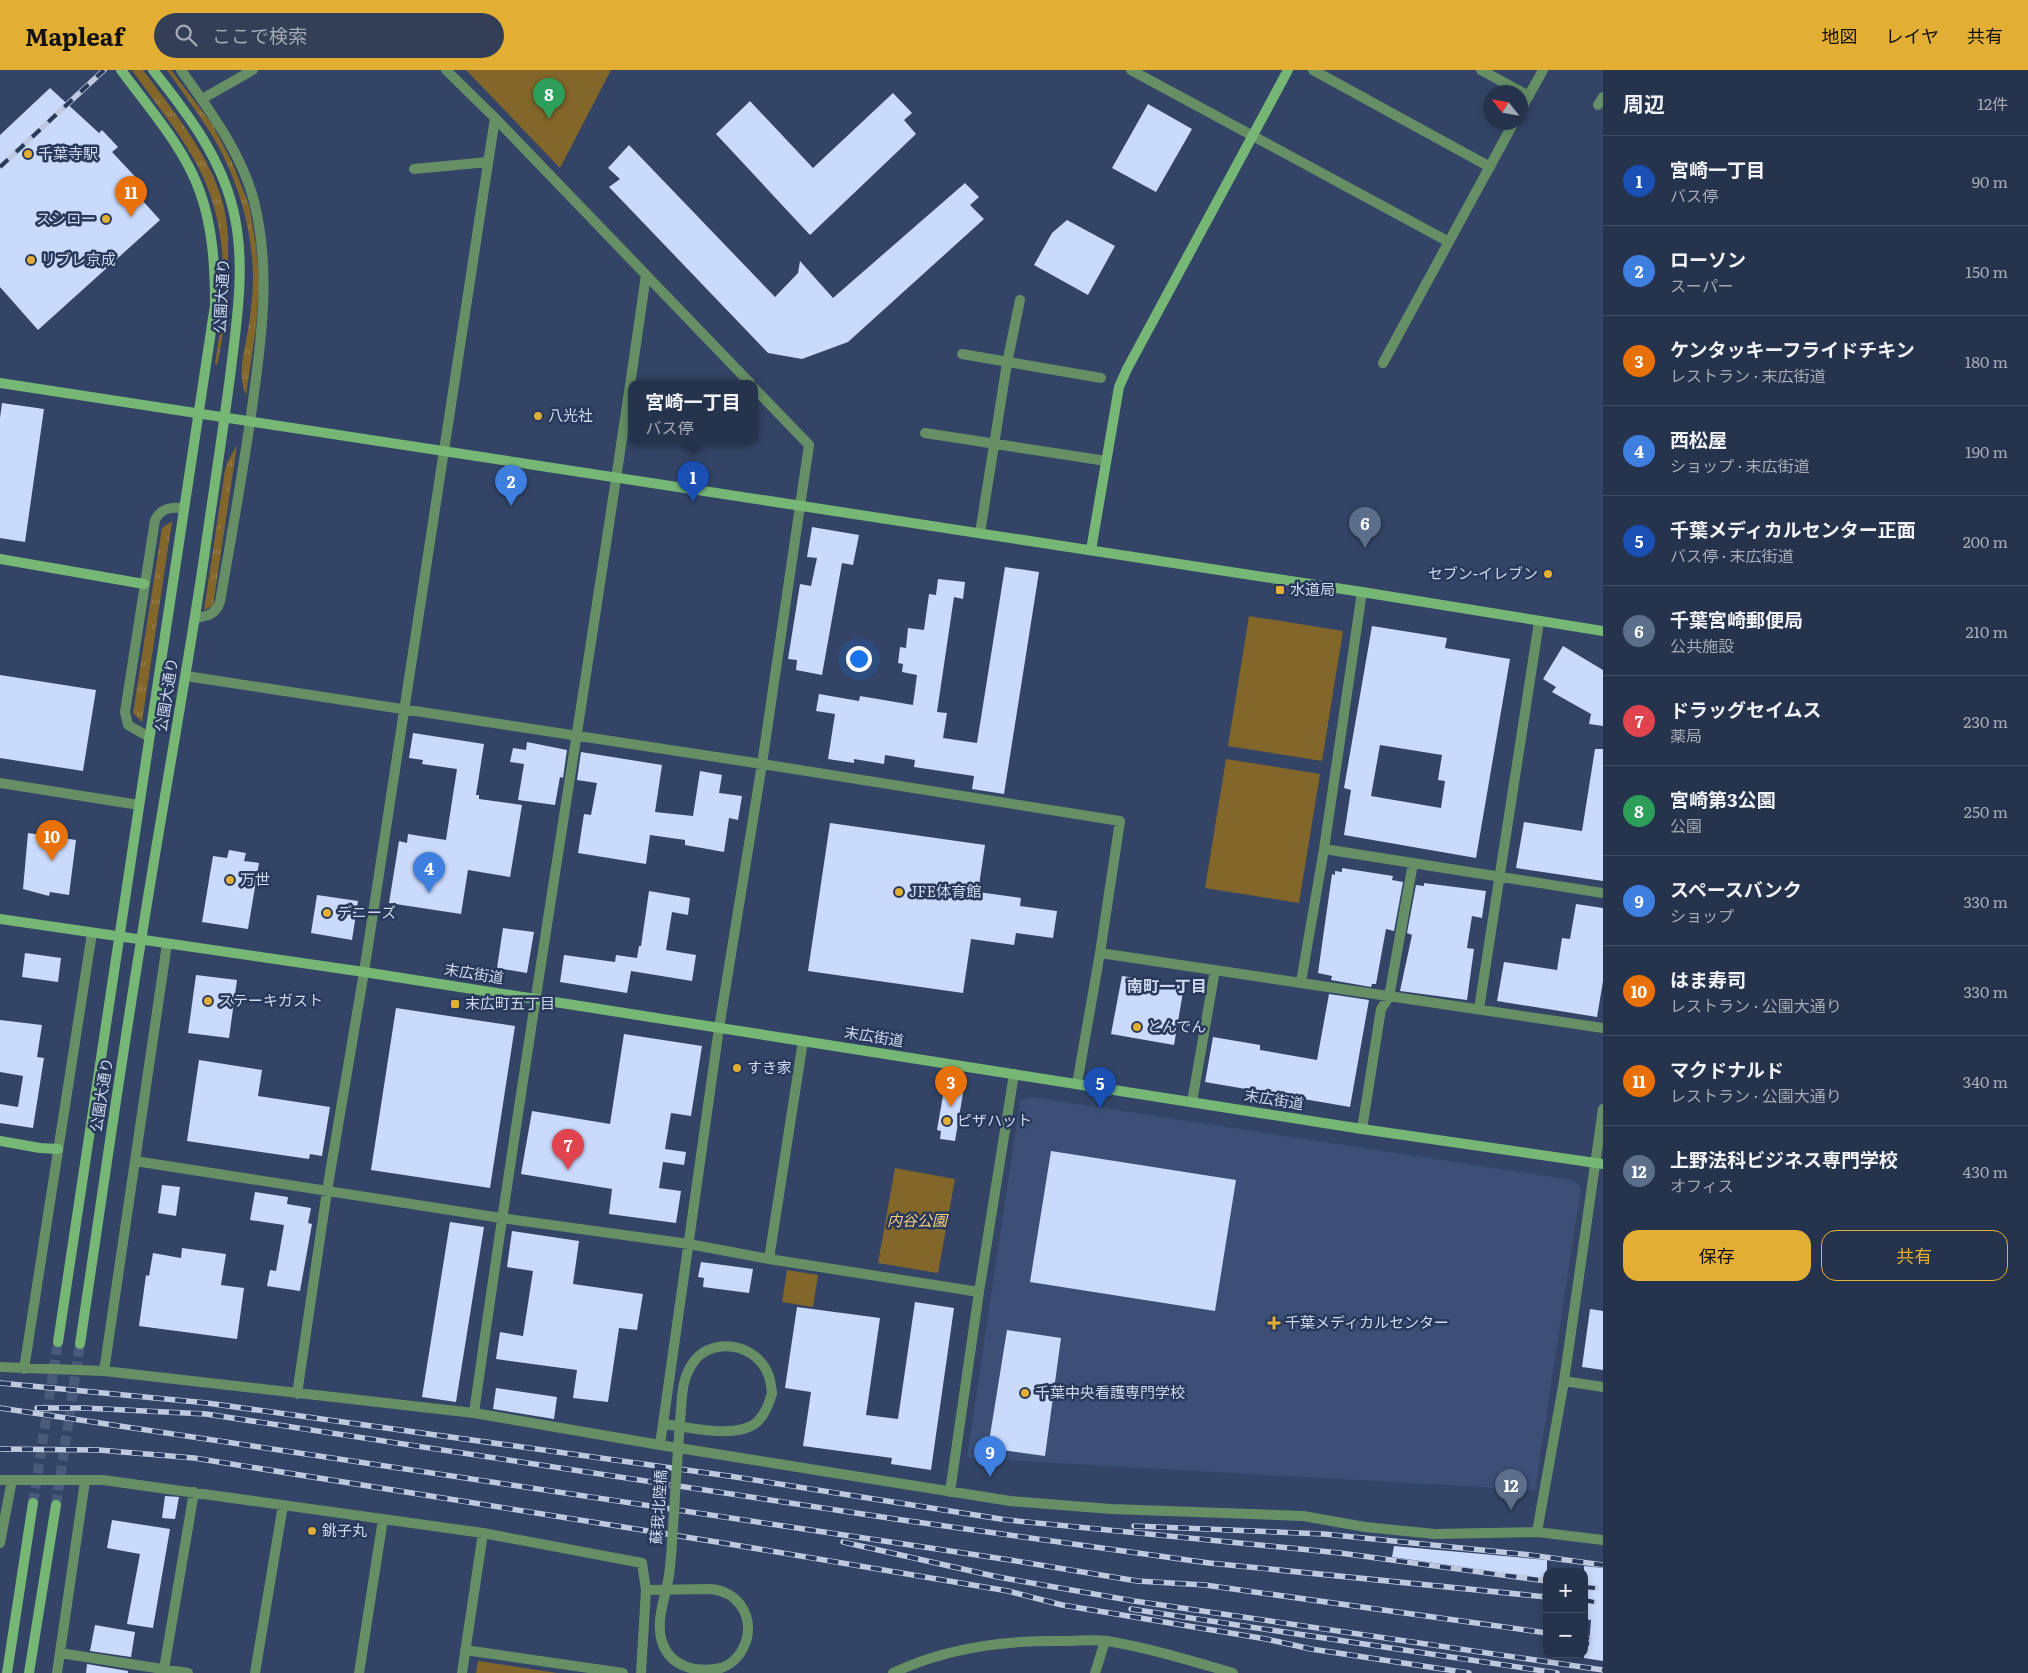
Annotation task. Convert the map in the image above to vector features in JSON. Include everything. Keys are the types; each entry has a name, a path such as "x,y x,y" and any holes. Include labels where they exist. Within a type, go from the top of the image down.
{"street":[{"name":"公園大通り","path":"58,1342 215,305 214,260 208,220 200,191 186,164 121,70"},
{"name":"公園大通り","path":"80,1344 141,940 195,618 225,417 240,291 240,264 235,217 220,172 190,118 153,70"},
{"path":"181,70 229,142 244,174 254,200 263,253 264,322 251,421 220,602 214,613 210,616 195,618"},
{"path":"202,100 253,70"},
{"path":"446,70 495,118 747,380"},
{"path":"1131,70 1449,242"},
{"path":"1091,550 1119,387 1288,70"},
{"path":"1313,70 1490,167"},
{"path":"1481,70 1529,96 1543,70"},
{"path":"297,1394 495,118"},
{"path":"1383,362 1510,130"},
{"path":"414,169 488,162"},
{"path":"631,380 646,275"},
{"path":"980,533 1007,362 1020,300"},
{"path":"962,354 1101,378"},
{"path":"0,383 1091,550 1603,631"},
{"path":"660,1446 719,1028 762,764 808,444 758,392"},
{"path":"474,1413 501,1218 537,999 628,401"},
{"path":"925,433 1106,461"},
{"path":"149,737 128,725 125,712 144,584 157,515 167,508 183,508"},
{"path":"0,559 144,584"},
{"path":"1301,982 1324,850 1362,592"},
{"path":"1479,1009 1539,622"},
{"path":"186,676 1120,821 1100,953 1077,1084"},
{"path":"0,783 139,805"},
{"path":"1324,850 1603,893"},
{"path":"1362,1129 1381,1009 1388,997 1413,863"},
{"name":"末広街道","path":"0,919 364,972 1362,1129 1599,1164"},
{"path":"24,1369 92,933"},
{"path":"104,1372 167,944"},
{"path":"1100,953 1603,1028"},
{"path":"1192,1102 1215,970"},
{"path":"769,1259 803,1041"},
{"path":"950,1492 979,1292 1014,1074"},
{"path":"1537,1532 1599,1164 1603,1109"},
{"path":"0,1141 40,1148 58,1148"},
{"path":"135,1161 501,1218 689,1244 769,1259 979,1292"},
{"name":"蘇我北陸橋","path":"646,1590 665,1590 674,1590 711,1589 720,1590 734,1597 745,1611 749,1628 744,1647 739,1655 717,1670 694,1672 675,1662 666,1650 661,1636 662,1611 666,1593 668,1583 669,1574 678,1458 678,1448 680,1428 680,1418 682,1396 684,1381 692,1364 704,1352 715,1347 735,1346 743,1349 758,1360 768,1372 772,1393 768,1406 751,1426 724,1431 705,1429 697,1428 680,1426 671,1425 663,1424"},
{"path":"0,1367 104,1372 474,1413 660,1446 1010,1501 1111,1509 1303,1516 1365,1527 1435,1534 1537,1532 1603,1540"},
{"path":"1564,1380 1603,1387"},
{"path":"0,1480 103,1480 483,1533 642,1563 646,1590 641,1673"},
{"path":"0,1543 12,1480"},
{"path":"57,1673 86,1481"},
{"path":"164,1669 194,1492"},
{"path":"7,1673 33,1503"},
{"path":"255,1673 283,1504"},
{"path":"29,1673 56,1505"},
{"path":"359,1673 383,1519"},
{"path":"462,1673 483,1533"},
{"path":"893,1673 914,1663 989,1644 1035,1640 1105,1641 1158,1652 1233,1673"},
{"path":"1095,1673 1105,1641"},
{"path":"466,1650 622,1673"},
{"path":"60,1653 188,1673"}],"shaded area":[{"name":"千葉メディカルセンター","path":"1031,1097 1571,1180 1581,1187 1535,1490 967,1458 1020,1101"}],"green space":[{"path":"132,70 143,70 183,124 207,164 224,206 228,234 228,271 224,325 217,365 215,364 222,310 223,283 219,230 213,204 204,179 191,154"},
{"path":"167,70 171,70 212,124 232,162 249,205 256,245 259,284 256,328 246,395 243,387 242,369 248,332 253,278 250,239 246,219 226,161 197,112"},
{"path":"466,70 611,70 560,168"},
{"path":"237,445 213,606 204,610 225,470"},
{"path":"172,521 142,722 133,713 162,528"},
{"path":"1249,616 1343,631 1322,761 1228,746"},
{"path":"1226,759 1320,774 1299,903 1205,888"},
{"name":"内谷公園","path":"895,1168 955,1179 938,1273 878,1263"},
{"path":"787,1270 818,1275 813,1307 782,1302"},
{"path":"478,1661 557,1673 476,1673"}],"building":[{"path":"50,88 99,133 102,130 118,147 112,152 142,184 134,191 160,220 38,330 0,287 0,135"},
{"path":"893,93 912,113 904,120 916,134 810,235 716,134 750,101 813,168"},
{"path":"1148,104 1192,129 1156,192 1112,168"},
{"path":"629,145 775,297 798,273 800,261 833,298 965,183 979,197 970,205 984,219 848,342 802,359 768,353 609,187 620,179 608,168"},
{"path":"1067,220 1115,246 1088,295 1034,265 1052,233"},
{"path":"2,403 44,409 25,542 0,538 0,418"},
{"path":"812,527 859,535 853,565 842,563 822,675 796,670 797,660 788,659 800,584 811,586 817,558 807,557"},
{"path":"1005,567 1039,572 1004,794 972,789 974,776 914,767 915,760 885,755 884,764 854,759 854,763 828,759 835,714 816,711 819,694 859,701 860,696 913,705 917,675 902,672 903,664 898,663 900,647 906,648 908,628 924,630 929,594 936,595 938,579 965,582 963,599 954,597 937,712 947,713 943,738 977,743"},
{"path":"1372,626 1447,638 1445,648 1510,659 1476,858 1344,835 1351,790 1344,788","holes":["1380,745 1442,755 1438,780 1445,781 1441,808 1371,796"]},
{"path":"1563,646 1603,670 1603,726 1589,724 1591,714 1552,692 1556,687 1543,679"},
{"path":"0,675 96,690 83,771 0,758"},
{"path":"413,733 484,744 476,795 479,795 479,799 522,805 510,877 468,870 461,914 389,903 399,841 407,843 408,834 446,840 457,769 422,764 423,760 409,758"},
{"path":"527,742 567,750 563,778 560,777 555,805 518,800 524,764 510,762 513,748 526,750"},
{"path":"1595,749 1603,749 1603,881 1516,868 1524,822 1582,831"},
{"path":"581,752 662,765 655,812 693,816 700,771 722,775 719,793 742,796 738,820 729,818 724,852 685,845 685,840 650,835 646,864 578,853 584,814 591,815 597,783 577,780"},
{"name":"JFE体育館","path":"830,823 985,845 978,892 1021,898 1020,906 1057,911 1053,938 1016,933 1014,945 971,939 963,993 808,971"},
{"path":"28,833 76,840 69,895 50,892 49,896 23,889"},
{"path":"229,850 246,853 244,861 259,863 248,929 202,922 213,856 227,858"},
{"path":"1342,868 1393,876 1392,880 1403,882 1394,931 1386,929 1376,984 1372,984 1371,987 1331,980 1332,976 1318,973 1332,874 1335,875 1335,871 1342,872"},
{"path":"1424,883 1486,891 1482,918 1472,916 1467,948 1474,949 1467,1000 1400,991 1412,935 1407,933 1416,885 1424,886"},
{"path":"649,891 690,898 688,915 672,912 666,950 696,955 692,981 631,971 627,993 560,982 564,955 615,962 616,955 637,958 639,946 641,946"},
{"path":"317,895 358,901 352,940 311,933"},
{"path":"1576,904 1603,908 1603,981 1597,1017 1497,1001 1504,962 1557,970 1562,938 1570,939"},
{"path":"503,928 534,932 527,973 497,968"},
{"path":"25,953 61,958 58,982 22,977"},
{"path":"196,975 237,980 229,1038 188,1033"},
{"path":"1122,976 1184,986 1174,1045 1111,1034"},
{"path":"1329,994 1369,1000 1350,1107 1205,1082 1213,1037 1260,1045 1260,1050 1317,1060"},
{"path":"396,1008 515,1026 490,1188 371,1170"},
{"path":"0,1020 42,1025 37,1057 44,1058 33,1128 0,1123 0,1104 18,1107 23,1076 0,1072"},
{"path":"624,1034 702,1046 691,1116 671,1113 665,1149 686,1152 684,1165 663,1162 659,1188 681,1191 676,1223 609,1214 612,1189 521,1174 532,1111 610,1124"},
{"path":"199,1060 262,1070 258,1096 330,1107 322,1156 310,1154 309,1159 187,1141"},
{"path":"945,1084 964,1087 955,1141 940,1139 941,1131 937,1130"},
{"path":"1051,1151 1236,1180 1215,1311 1030,1282"},
{"path":"162,1185 180,1187 176,1216 158,1213"},
{"path":"255,1192 288,1197 287,1204 311,1208 308,1223 312,1224 300,1291 267,1286 270,1270 276,1271 284,1225 250,1220"},
{"path":"450,1222 484,1227 456,1402 422,1397"},
{"path":"512,1231 579,1241 573,1284 643,1294 637,1330 619,1328 608,1402 573,1398 577,1370 496,1359 500,1332 523,1336 533,1271 507,1267"},
{"path":"182,1248 226,1254 221,1285 244,1288 237,1339 139,1326 146,1275 149,1276 153,1253 181,1258"},
{"path":"701,1262 753,1269 749,1293 703,1287 704,1278 698,1277"},
{"path":"915,1302 954,1308 931,1470 891,1464 892,1458 803,1446 811,1392 785,1388 797,1307 880,1318 866,1415 898,1419"},
{"path":"1590,1309 1603,1311 1603,1370 1582,1367"},
{"name":"千葉中央看護専門学校","path":"1007,1330 1061,1338 1045,1456 988,1448"},
{"path":"496,1388 557,1397 554,1419 493,1409"},
{"path":"165,1496 179,1497 175,1519 162,1518"},
{"path":"112,1520 170,1529 153,1628 127,1624 140,1554 107,1548"},
{"path":"1394,1546 1547,1560 1547,1568 1543,1568 1543,1578 1392,1557"},
{"path":"1584,1566 1603,1568 1603,1661 1584,1658 1588,1658 1591,1620 1588,1620 1588,1568 1584,1568"},
{"path":"95,1625 135,1632 131,1657 90,1651"},
{"path":"87,1664 128,1671 128,1673 86,1673"}],"tunnel":[{"path":"33,1503 58,1342"},
{"path":"56,1505 80,1344"}],"railway":[{"path":"0,167 104,70"},
{"path":"0,1383 207,1403 729,1476 1007,1520 1340,1553 1543,1580"},
{"path":"0,1408 1010,1560 1137,1581 1205,1585 1543,1632"},
{"path":"37,1408 84,1408 206,1414 902,1520 1209,1563 1543,1597"},
{"path":"0,1449 99,1450 194,1458 1008,1591 1062,1605 1266,1639 1311,1649 1469,1673"},
{"path":"1134,1526 1324,1534 1530,1555 1603,1565"},
{"path":"843,1542 998,1577 1134,1601 1603,1670"},
{"path":"1588,1587 1596,1588"},
{"path":"1588,1601 1594,1602"},
{"path":"1131,1609 1557,1673"}],"place":[{"name":"宮崎第3公園","path":"549,119"},
{"name":"千葉寺駅","path":"28,154"},
{"name":"マクドナルド","path":"131,217"},
{"name":"スシロー","path":"106,219"},
{"name":"リブレ京成","path":"31,260"},
{"name":"八光社","path":"538,416"},
{"name":"宮崎一丁目","path":"693,502"},
{"name":"ローソン","path":"511,506"},
{"name":"千葉宮崎郵便局","path":"1365,548"},
{"name":"セブン-イレブン","path":"1548,574"},
{"name":"水道局","path":"1280,590"},
{"name":"はま寿司","path":"52,861"},
{"name":"万世","path":"230,880"},
{"name":"JFE体育館","path":"899,892"},
{"name":"西松屋","path":"429,893"},
{"name":"デニーズ","path":"327,913"},
{"name":"ステーキガスト","path":"208,1001"},
{"name":"末広町五丁目","path":"455,1004"},
{"name":"とんでん","path":"1137,1027"},
{"name":"すき家","path":"737,1068"},
{"name":"ケンタッキーフライドチキン","path":"951,1107"},
{"name":"千葉メディカルセンター正面","path":"1100,1108"},
{"name":"ピザハット","path":"947,1121"},
{"name":"ドラッグセイムス","path":"568,1170"},
{"name":"千葉メディカルセンター","path":"1274,1323"},
{"name":"千葉中央看護専門学校","path":"1025,1393"},
{"name":"スペースバンク","path":"990,1477"},
{"name":"上野法科ビジネス専門学校","path":"1511,1510"},
{"name":"銚子丸","path":"312,1531"}],"district":[{"name":"南町一丁目","path":"1167,986"}]}
